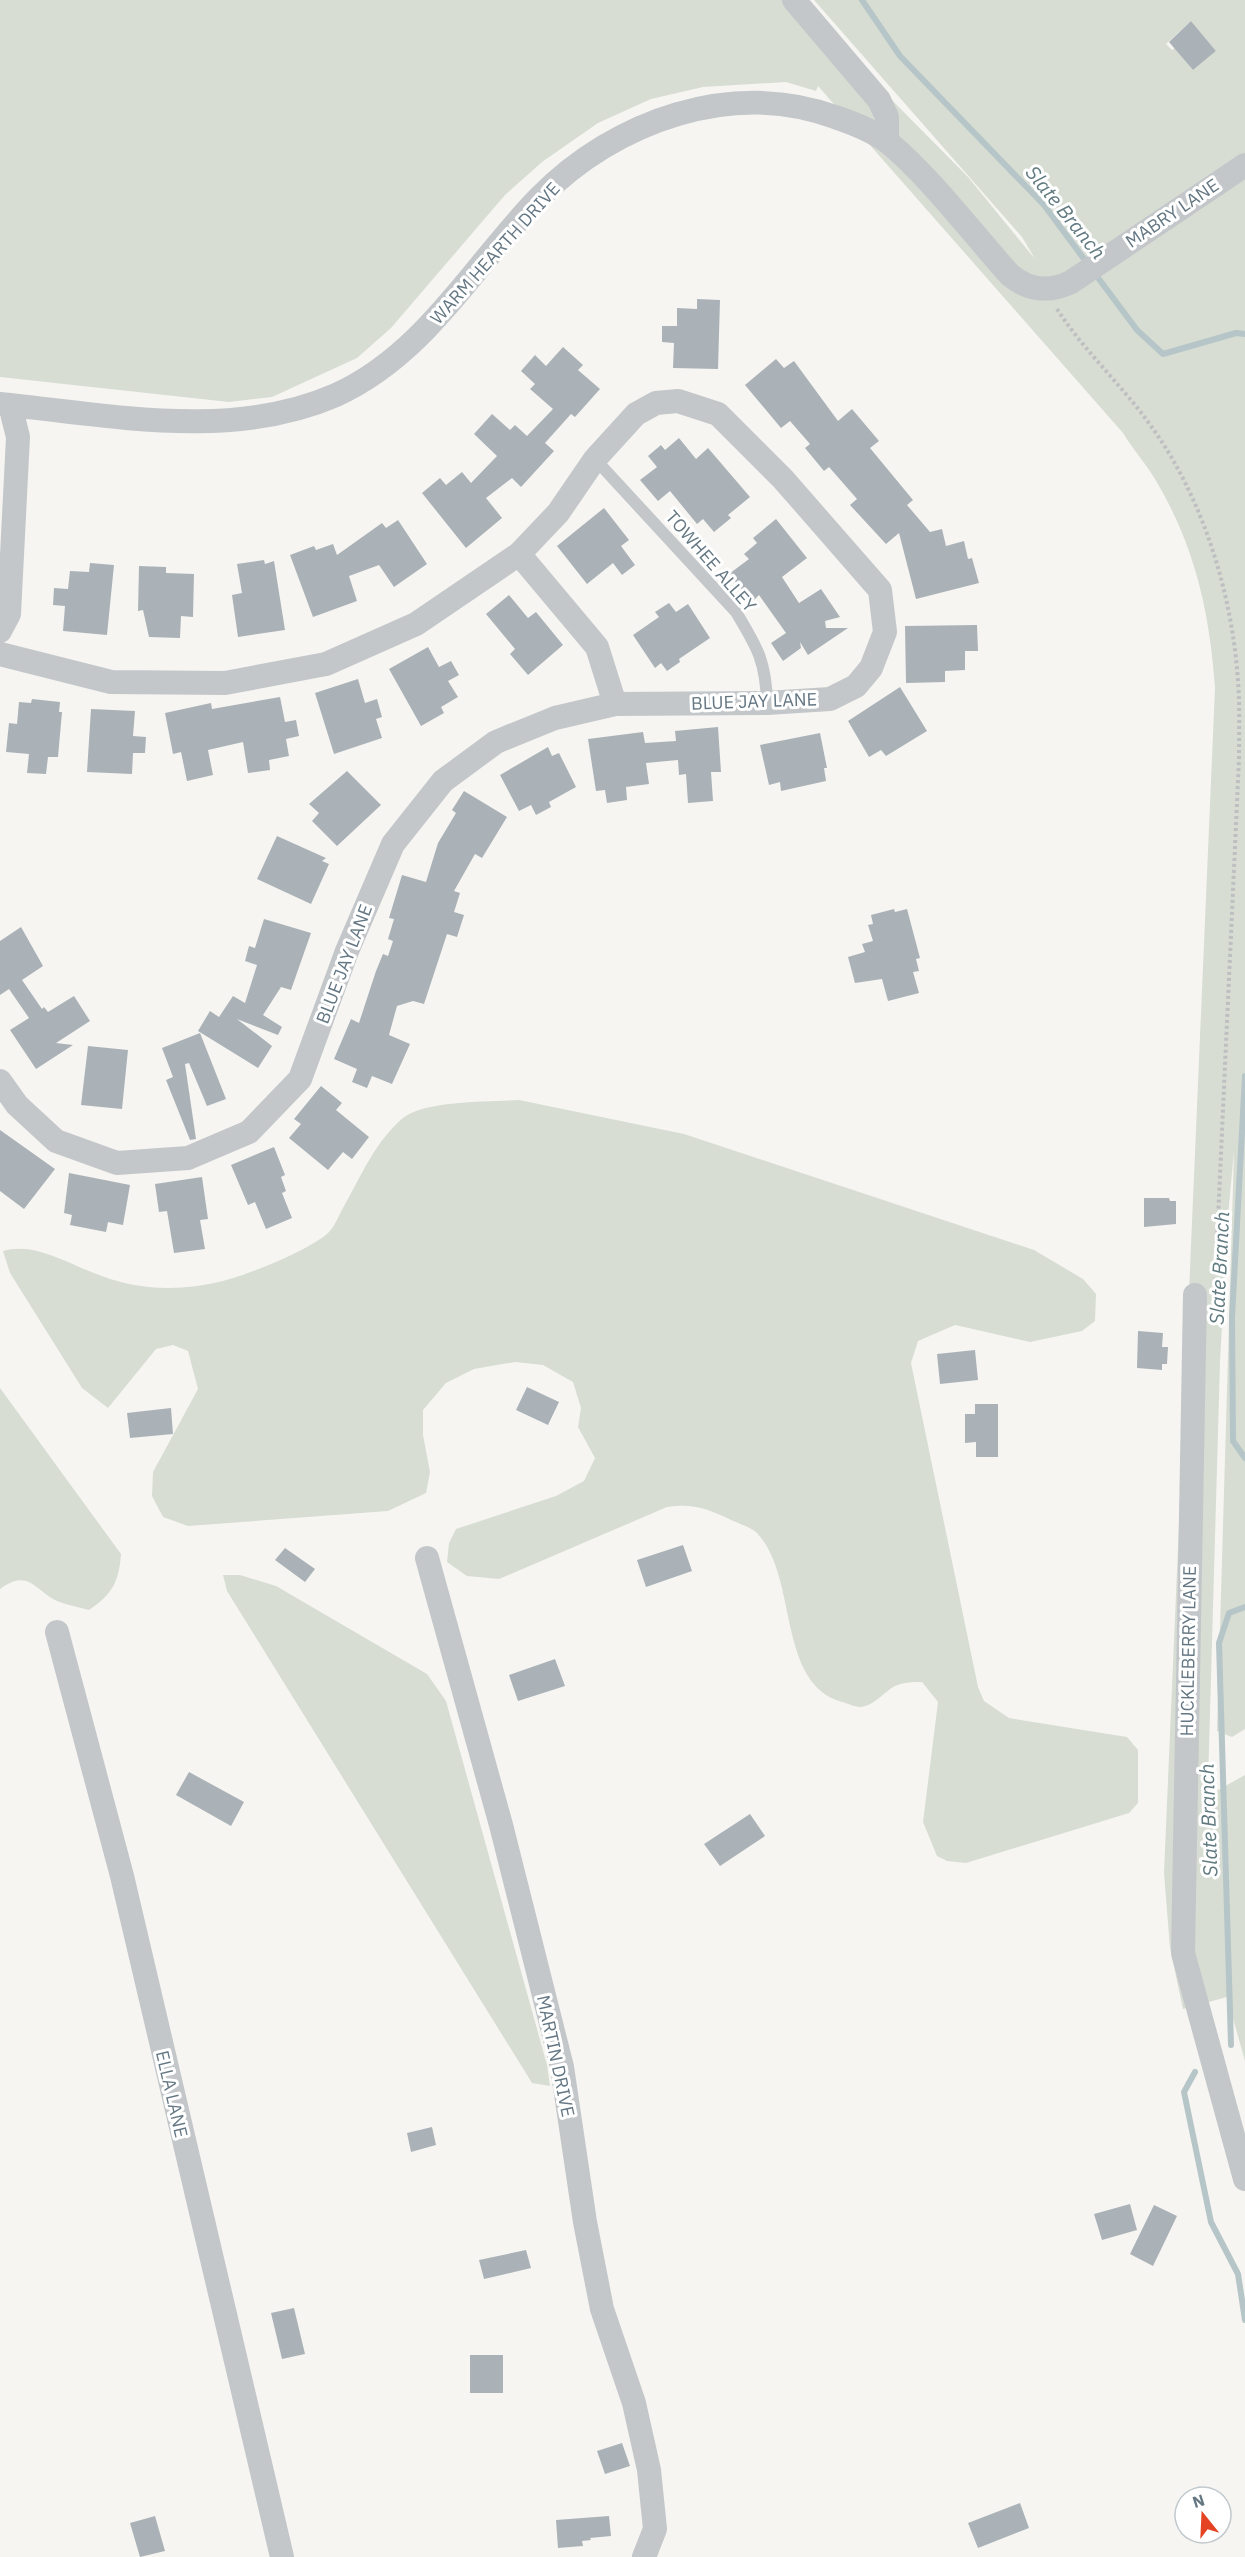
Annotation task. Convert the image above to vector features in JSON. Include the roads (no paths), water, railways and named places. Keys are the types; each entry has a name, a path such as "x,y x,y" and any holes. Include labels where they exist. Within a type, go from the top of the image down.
{"street":[{"path":"794,0 879,100 887,117 887,141"},
{"name":"WARM HEARTH DRIVE","path":"5,405 181,421 222,421 265,417 304,407 338,394 374,373 423,333 541,196 586,157 628,133 687,110 732,103 777,103 820,111 856,124 887,141 1010,275 1021,284 1040,289"},
{"name":"MABRY LANE","path":"1040,289 1059,288 1081,275 1245,165"},
{"name":"BLUE JAY LANE","path":"0,654 111,682 236,681 326,664 416,624 519,554 558,513 595,459 636,414 656,403 678,401 718,414 783,479 880,590 885,632 871,668 856,686 830,699 767,703 615,704 555,718 495,742 443,781 393,844 346,951 300,1079 249,1132 188,1158 117,1163 56,1141 17,1105 0,1081"},
{"path":"0,433 5,405"},
{"path":"0,631 9,614 18,437 5,405"},
{"path":"519,554 597,647 615,704"},
{"name":"HUCKLEBERRY LANE","path":"1205,1294 1182,1953 1245,2179"},
{"name":"MARTIN DRIVE","path":"427,1558 501,1825 562,2067 585,2222 602,2309 634,2403 649,2470 655,2529 644,2557"},
{"name":"ELLA LANE","path":"57,1632 122,1876 282,2557"}],"lane":[{"name":"TOWHEE ALLEY","path":"595,459 736,612 753,640 766,671 767,703"}],"waterway":[{"name":"Slate Branch","path":"862,0 900,56 1044,205 1087,263"},
{"name":"Slate Branch","path":"1093,271 1137,330 1163,354 1236,333 1245,334"},
{"name":"Slate Branch","path":"1245,1076 1232,1317 1233,1441 1245,1458"},
{"name":"Slate Branch","path":"1231,2045 1219,1643 1229,1613 1245,1607"},
{"name":"Slate Branch","path":"1195,2072 1184,2092 1211,2222 1238,2274 1245,2320"}]}
